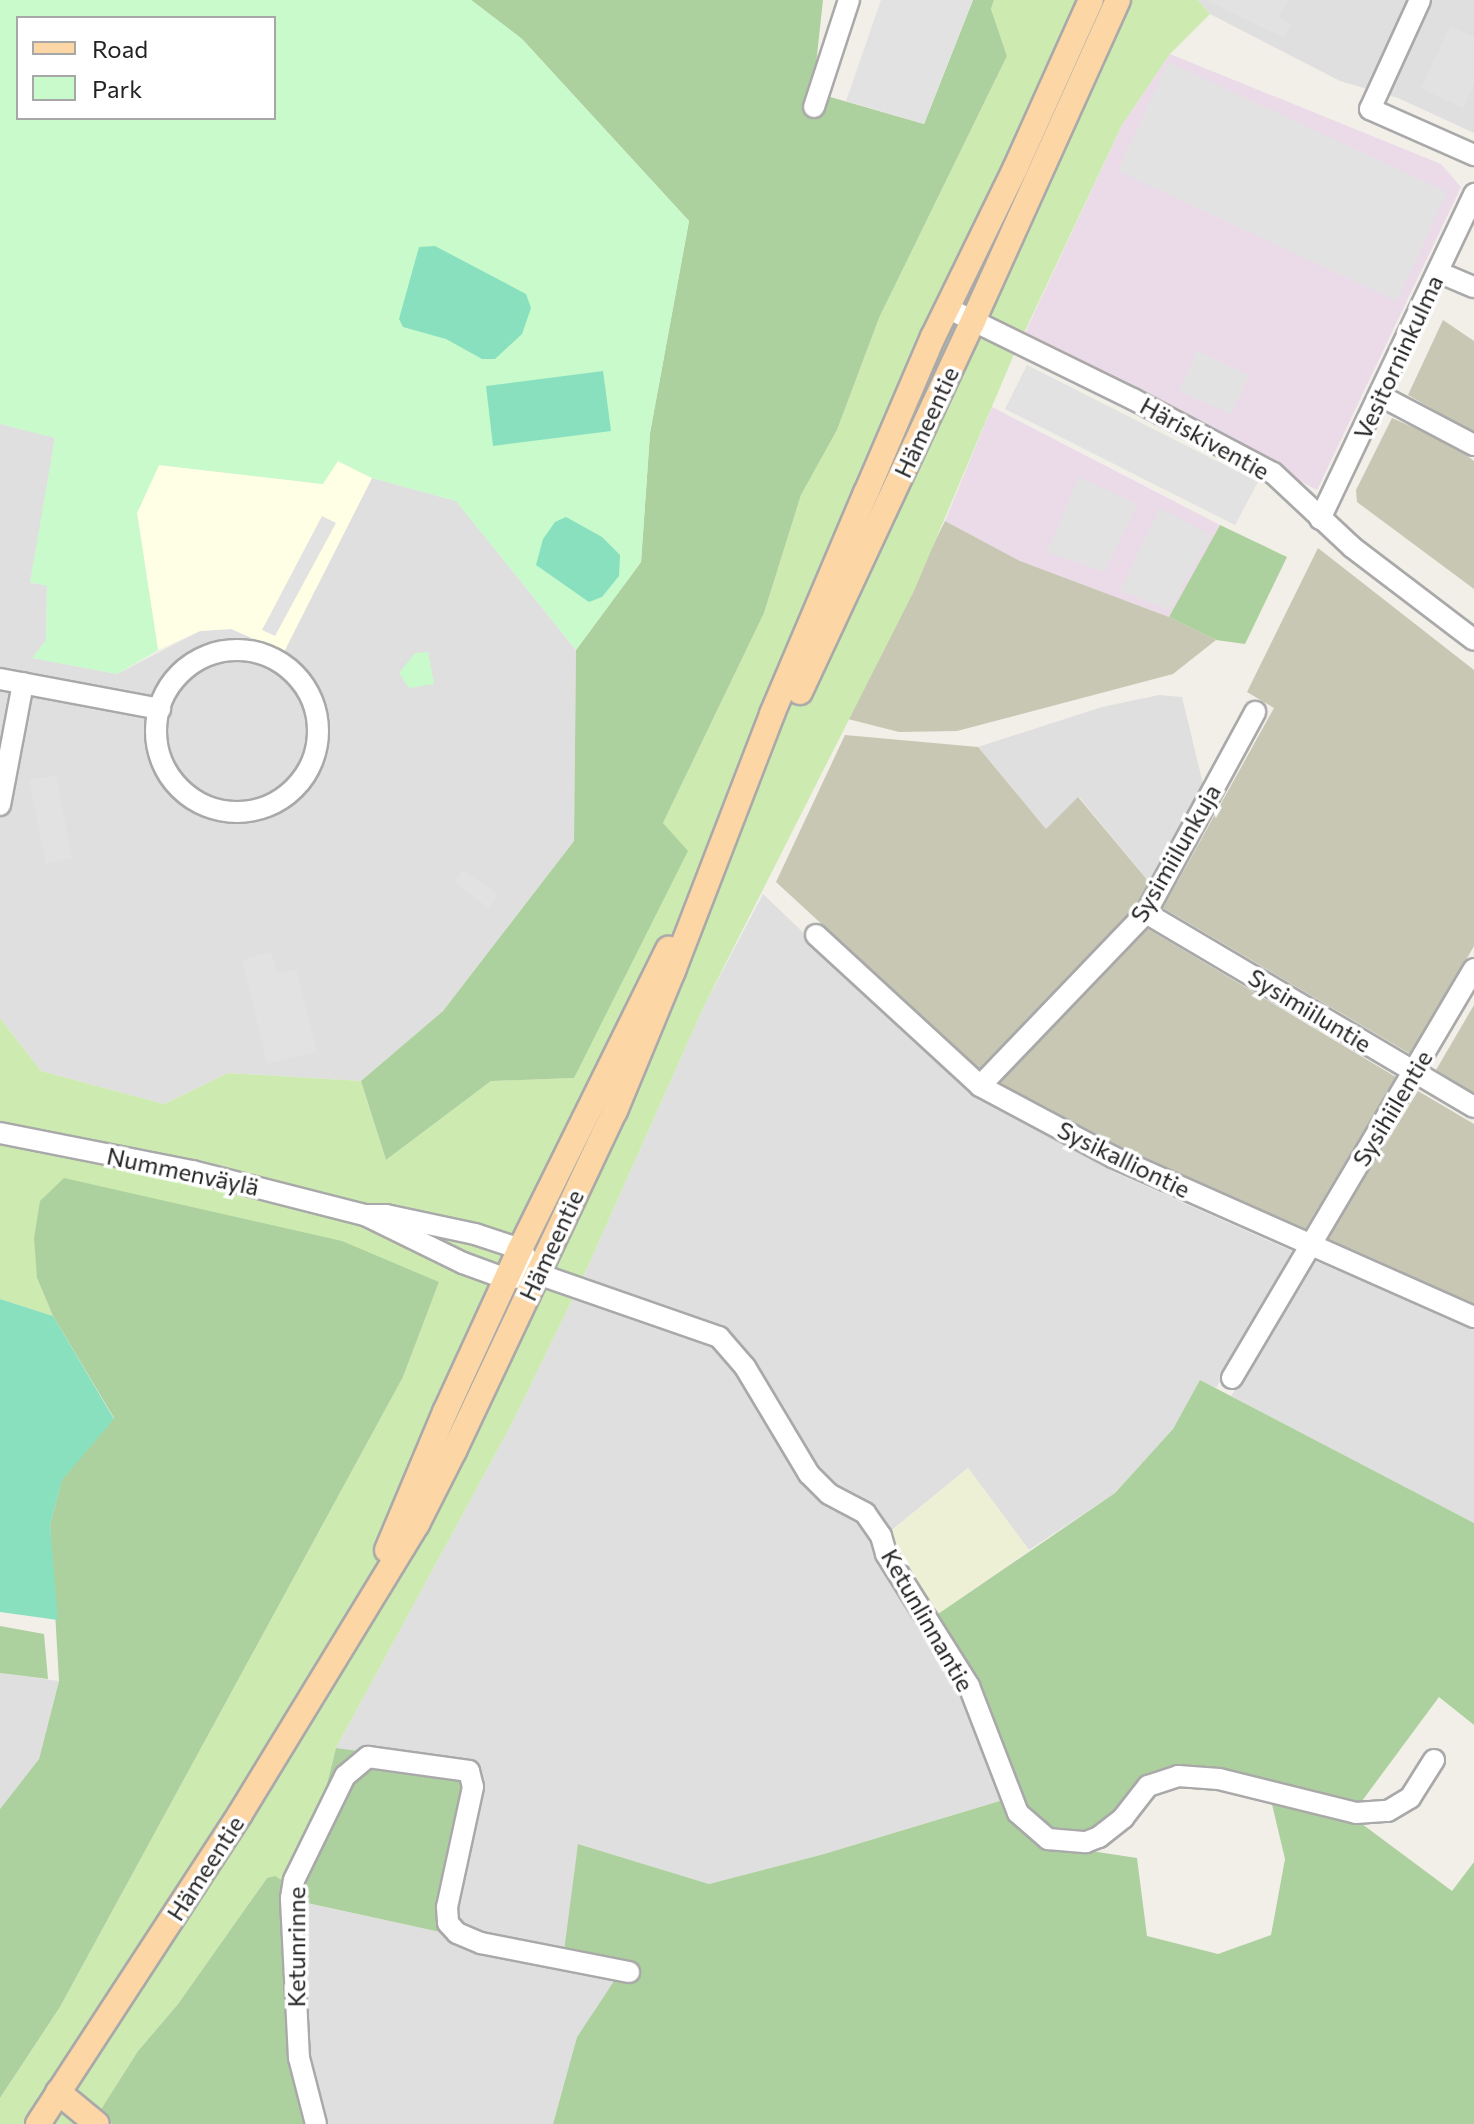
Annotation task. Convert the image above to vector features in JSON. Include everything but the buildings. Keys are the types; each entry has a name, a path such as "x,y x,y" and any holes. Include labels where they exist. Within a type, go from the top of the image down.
{"main road":[{"name":"Hämeentie","path":"40,2123 240,1814 363,1607 417,1524 615,1111 772,714 947,308 1015,169 1091,0"},
{"name":"Hämeentie","path":"724,840 787,720 1118,0"},
{"name":"Hämeentie","path":"363,1607 445,1412 520,1249 626,1029 712,870"},
{"path":"58,2092 97,2124"}],"street":[{"path":"814,107 849,0"},
{"path":"1420,0 1370,109 1474,155"},
{"name":"Vesitorninkulma","path":"1320,519 1474,194"},
{"path":"1438,272 1474,287"},
{"name":"Häriskiventie","path":"947,308 1273,473 1320,519 1474,640"},
{"path":"1379,395 1474,445"},
{"path":"228,650 257,653 289,669 312,699 318,730 312,762 293,790 265,807 249,811 214,808 187,794 167,770 157,738 160,709 174,681 198,660 228,650"},
{"path":"0,679 160,709"},
{"path":"0,805 23,683"},
{"name":"Sysimiilunkuja","path":"980,1086 1146,913 1255,712"},
{"name":"Sysimiiluntie","path":"1146,913 1474,1107"},
{"name":"Sysikalliontie","path":"816,935 948,1060 980,1086 1113,1157 1474,1317"},
{"name":"Sysihiilentie","path":"1232,1378 1474,969"},
{"name":"Nummenväylä","path":"0,1133 192,1171 365,1215 463,1263 507,1279 538,1274"},
{"name":"Nummenväylä","path":"365,1215 386,1215 475,1234 520,1249"},
{"path":"520,1249 538,1274"},
{"name":"Ketunlinnantie","path":"538,1274 719,1337 732,1349 809,1474 829,1494 865,1513 881,1536 886,1554 969,1686 1018,1813 1048,1839 1086,1842 1099,1837 1123,1818 1148,1786 1178,1776 1219,1779 1356,1813 1388,1811 1410,1798 1434,1760"},
{"name":"Ketunrinne","path":"316,2124 299,2058 291,1898 294,1880 345,1776 368,1757 469,1771 473,1787 447,1907 448,1923 457,1933 481,1943 629,1972"}],"shaded area":[{"path":"881,0 973,0 924,124 846,101"},
{"path":"1198,0 1474,0 1474,133 1398,98 1340,81 1210,14"},
{"path":"1206,0 1288,0 1279,17 1291,24 1284,38"},
{"path":"1450,26 1474,37 1474,83 1463,108 1421,88"},
{"path":"1170,54 1441,164 1461,187 1317,490 1024,335 1122,125"},
{"path":"1168,62 1447,192 1397,301 1118,171"},
{"path":"1443,320 1474,341 1474,433 1408,395"},
{"path":"1197,351 1249,375 1231,414 1179,391"},
{"path":"1027,365 1258,482 1235,525 1005,409"},
{"path":"992,407 1220,525 1169,617 1020,561 945,521"},
{"path":"1392,418 1452,444 1474,461 1474,589 1357,502 1356,490"},
{"path":"0,424 55,437 31,583 47,585 46,641 33,658 117,674 200,631 231,629 284,651 372,478 456,501 576,650 574,841 443,1011 361,1081 228,1073 164,1104 41,1071 0,1018"},
{"path":"337,461 372,478 284,652 231,629 200,631 158,650 137,513 159,465 323,484"},
{"path":"1079,477 1137,504 1105,572 1047,552"},
{"path":"1160,508 1211,535 1170,610 1120,591"},
{"path":"322,516 336,523 275,636 262,630"},
{"path":"945,521 1020,561 1169,617 1216,640 1173,674 957,731 899,732 848,719"},
{"path":"1318,548 1474,670 1474,946 1412,1055 1163,908 1274,708 1247,692"},
{"path":"1159,695 1182,697 1205,792 1154,888 1079,797 1047,830 978,747 1102,707"},
{"path":"845,735 978,747 1046,829 1078,797 1154,888 979,1069 776,882"},
{"path":"56,775 72,858 46,864 29,780"},
{"path":"463,870 498,894 489,908 454,883"},
{"path":"763,894 973,1095 1116,1173 1292,1251 1216,1388 1200,1381 1173,1429 1115,1493 1029,1550 968,1468 888,1533 963,1659 1019,1795 824,1854 709,1884 578,1844 616,1978 577,2037 553,2124 320,2124 303,2061 297,1901 440,1932 478,1768 336,1748 510,1427 581,1282 704,1006"},
{"path":"1148,929 1396,1077 1305,1230 1119,1146 998,1083"},
{"path":"271,952 277,974 296,969 317,1052 267,1064 242,960"},
{"path":"1474,1005 1474,1093 1436,1070"},
{"path":"1418,1091 1474,1124 1474,1305 1327,1239"},
{"path":"1315,1261 1474,1327 1474,1523 1231,1396"},
{"path":"968,1468 1029,1550 938,1614 888,1534"},
{"path":"0,1673 59,1681 39,1759 0,1809"}],"green space":[{"path":"0,0 471,0 522,39 689,221 650,433 641,562 576,650 456,501 372,478 338,461 323,484 159,465 137,513 158,650 117,674 32,658 46,640 47,586 30,582 55,438 0,424"},
{"path":"471,0 823,0 813,92 924,124 973,0 994,0 991,9 1007,56 879,318 837,430 801,495 764,613 663,823 688,851 574,1078 491,1081 386,1160 361,1081 443,1011 574,841 576,650 641,562 650,433 689,221 522,39"},
{"path":"994,0 1198,0 1210,14 1170,54 1122,125 1015,352 914,591 704,1006 581,1282 510,1427 336,1748 303,1879 286,1891 267,1878 178,2004 138,2051 92,2124 0,2124 0,2098 60,2007 403,1377 439,1282 37,1278 53,1316 0,1299 0,1018 41,1071 164,1104 228,1073 361,1081 386,1160 491,1081 574,1078 663,823 764,613 801,495 837,430 879,318 1007,56 991,9"},
{"path":"435,246 526,294 531,308 522,334 495,359 482,359 446,339 403,327 399,319 419,247"},
{"path":"603,371 611,431 493,446 486,386"},
{"path":"566,517 602,537 620,555 619,576 602,597 589,602 536,565 543,539 555,522"},
{"path":"1220,525 1287,557 1245,644 1216,640 1169,617"},
{"path":"428,652 434,684 409,688 399,673 415,653"},
{"path":"64,1178 342,1241 439,1282 403,1377 60,2007 0,2098 0,1809 39,1759 59,1681 50,1525 62,1479 114,1418 53,1316 37,1278 34,1238 40,1201"},
{"path":"0,1299 53,1316 114,1419 62,1480 50,1525 58,1620 0,1612"},
{"path":"1200,1380 1474,1523 1474,1725 1439,1697 1359,1805 1175,1768 1086,1835 1049,1832 1023,1809 963,1659 938,1614 1115,1493 1173,1429"},
{"path":"0,1626 44,1634 48,1679 0,1673"},
{"path":"336,1748 478,1767 440,1932 298,1901 300,2039 320,2124 112,2124 100,2111 138,2051 178,2004 267,1878 275,1876 283,1881 287,1891 303,1879"},
{"path":"1270,1796 1354,1818 1452,1891 1474,1862 1474,2124 553,2124 577,2037 616,1978 564,1951 578,1844 709,1884 824,1854 1003,1800 1045,1844 1137,1858 1147,1936 1218,1954 1271,1935 1285,1859"}]}
